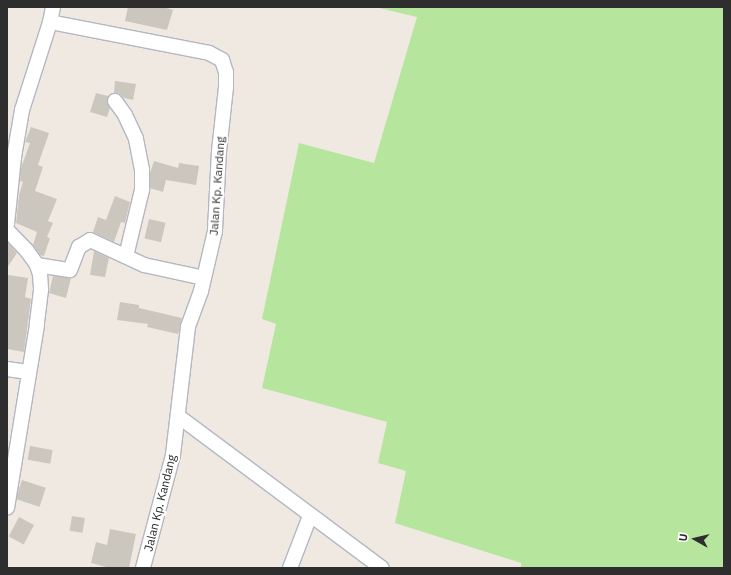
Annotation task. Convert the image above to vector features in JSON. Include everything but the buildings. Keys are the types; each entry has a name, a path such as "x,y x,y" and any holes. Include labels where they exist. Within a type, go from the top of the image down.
{"street":[{"path":"7,224 11,156 22,110 50,22 53,7"},
{"name":"Jalan Kp. Kandang","path":"50,22 209,53 222,60 225,65 227,78 219,151 215,231 204,278 186,340 178,416 166,485 143,568"},
{"path":"116,101 125,115 136,139 142,169 140,195 126,256"},
{"path":"7,230 27,250 37,265 40,274 41,290 30,372 7,508"},
{"path":"37,265 70,270 79,247 90,240 126,256 134,262 204,278"},
{"path":"7,369 30,372"},
{"path":"178,416 242,462 310,516 382,568"},
{"path":"290,568 310,516"}],"green space":[{"path":"375,7 724,7 724,568 521,568 521,563 395,523 406,471 378,463 387,422 262,388 276,324 262,319 299,143 374,163 417,17"}]}
